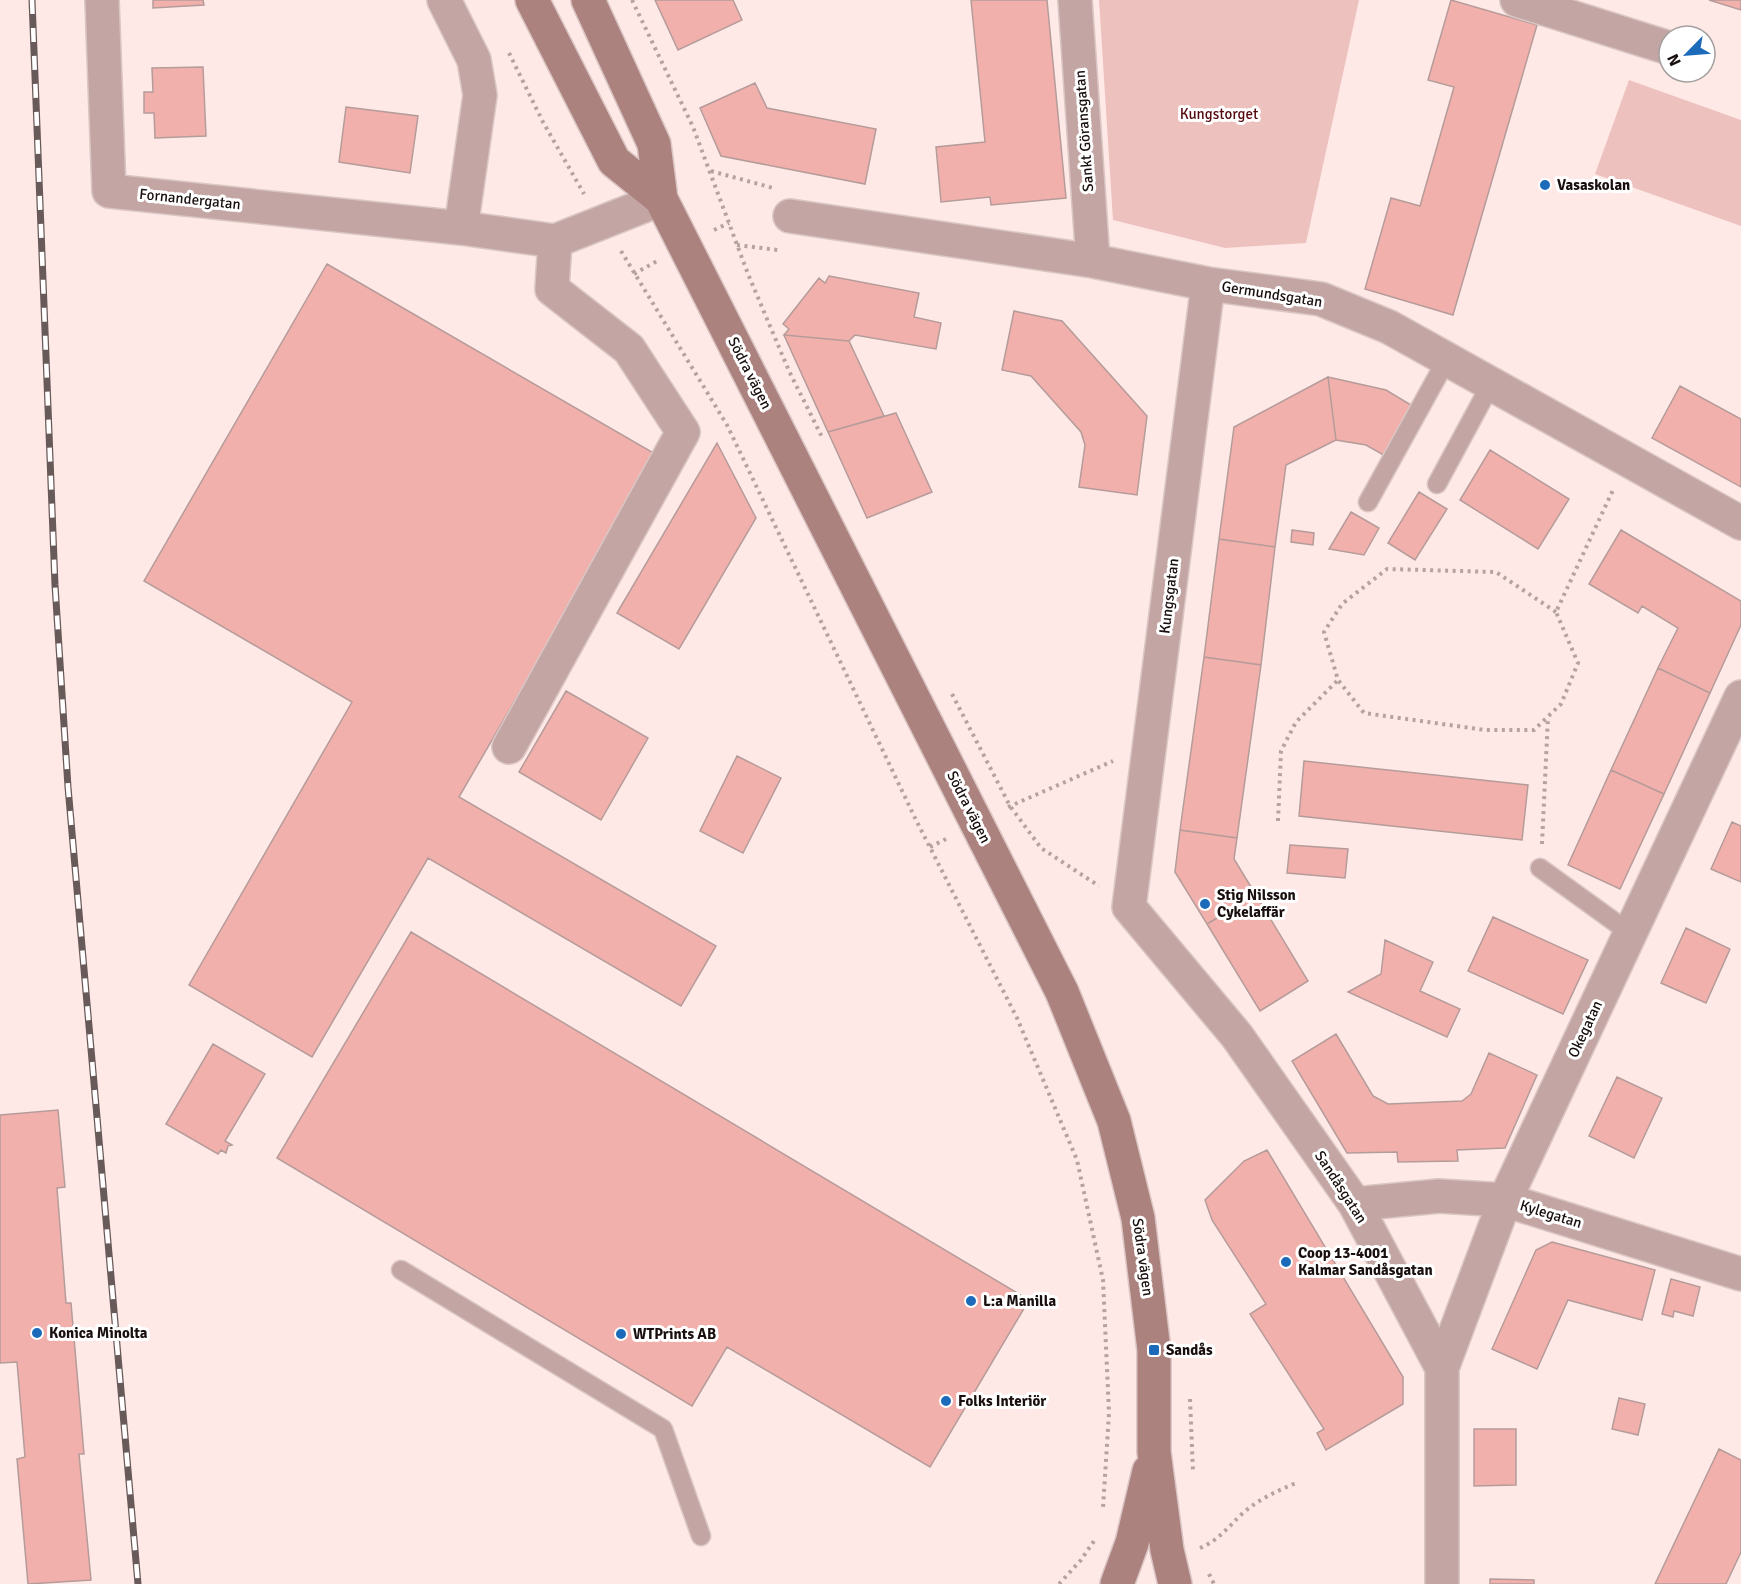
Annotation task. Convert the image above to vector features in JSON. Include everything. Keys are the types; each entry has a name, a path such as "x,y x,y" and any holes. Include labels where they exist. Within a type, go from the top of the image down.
{"main road":[{"name":"Södra vägen","path":"532,0 614,161 661,199"},
{"name":"Södra vägen","path":"588,0 654,144 661,199 1062,992 1114,1121 1138,1218 1154,1350 1154,1452 1167,1550 1175,1584"},
{"name":"Södra vägen","path":"1117,1584 1132,1543 1154,1452"}],"street":[{"name":"Fornandergatan","path":"102,0 109,191 461,228 555,241"},
{"path":"444,0 474,60 480,95 461,228"},
{"name":"Sankt Göransgatan","path":"1075,0 1093,261"},
{"path":"1517,0 1657,44"},
{"path":"509,747 683,432 629,349 552,289 555,241 602,220 661,199"},
{"name":"Germundsgatan","path":"790,216 1093,261 1208,284 1321,299 1389,327 1741,523"},
{"name":"Kungsgatan","path":"1129,907 1208,284"},
{"name":"Okegatan","path":"1442,1368 1505,1200 1741,697"},
{"name":"Sandåsgatan","path":"1129,907 1237,1036 1355,1204 1442,1368 1442,1584"},
{"name":"Kylegatan","path":"1355,1204 1438,1196 1505,1200 1741,1274"}],"lane":[{"path":"1368,502 1447,359"},
{"path":"1437,484 1491,384"},
{"path":"1540,868 1630,933"},
{"path":"401,1270 663,1429 701,1536"}],"path":[{"path":"633,0 693,127 748,273 789,371 826,445"},
{"path":"508,51 573,178 602,220 727,425 930,847 1017,1018 1077,1160 1102,1280 1109,1413 1103,1510"},
{"path":"1556,612 1627,460"},
{"path":"1387,569 1496,572 1556,612 1578,663 1561,704 1534,730 1485,730 1364,713 1338,680 1324,632 1342,604 1387,569"},
{"path":"1278,821 1281,751 1296,722 1338,680"},
{"path":"951,692 1010,806 1041,848 1129,907"},
{"path":"1540,868 1548,716"},
{"path":"930,847 1010,806 1150,745"},
{"path":"1167,1550 1196,1550 1216,1541 1243,1513 1265,1496 1296,1483"},
{"path":"1059,1584 1081,1560 1100,1532 1132,1543"}],"green space":[{"name":"Kungstorget","path":"1099,0 1359,0 1306,243 1225,248 1113,220"},
{"path":"1629,80 1741,120 1741,226 1595,174"}],"building":[{"path":"153,0 203,0 204,5 153,8"},
{"path":"655,0 733,0 742,20 678,50"},
{"path":"971,0 1047,0 1066,198 991,205 990,197 941,202 936,147 985,142"},
{"path":"1451,0 1537,25 1453,315 1365,289 1391,198 1420,206 1454,87 1428,80"},
{"path":"1709,0 1741,0 1741,10"},
{"path":"203,67 206,136 155,138 154,113 144,113 144,92 153,92 152,68"},
{"path":"755,83 767,108 876,129 865,184 721,156 700,108"},
{"path":"346,107 418,116 410,173 339,162"},
{"path":"327,264 657,455 459,797 716,946 681,1006 428,858 312,1057 189,985 352,702 144,581"},
{"path":"829,276 919,293 914,317 941,323 936,349 855,335 849,341 784,335 789,329 783,324 819,278 825,283"},
{"path":"1014,311 1062,321 1147,416 1137,495 1079,487 1085,445 1081,432 1031,376 1002,370"},
{"path":"784,335 849,341 884,416 828,432"},
{"path":"1328,377 1386,390 1416,408 1387,457 1366,445 1336,440"},
{"path":"1328,377 1336,440 1286,465 1275,547 1219,539 1234,427"},
{"path":"1680,386 1741,419 1741,487 1652,438"},
{"path":"896,413 932,492 867,518 828,432"},
{"path":"717,443 756,518 679,649 617,613"},
{"path":"1490,450 1569,499 1538,549 1460,500"},
{"path":"1419,492 1447,509 1415,560 1388,543"},
{"path":"1351,512 1379,528 1364,555 1329,549"},
{"path":"1292,530 1314,533 1313,545 1291,542"},
{"path":"1621,530 1741,601 1741,625 1710,693 1658,668 1678,628 1642,606 1638,613 1589,584"},
{"path":"1219,539 1275,547 1261,665 1204,657"},
{"path":"1204,657 1261,665 1237,838 1180,830"},
{"path":"1658,668 1710,693 1664,794 1611,770"},
{"path":"566,691 648,738 601,820 519,772"},
{"path":"737,756 781,778 743,853 700,831"},
{"path":"1304,761 1528,785 1522,840 1299,816"},
{"path":"1611,770 1664,794 1620,889 1568,865"},
{"path":"1732,822 1741,826 1741,882 1711,869"},
{"path":"1180,830 1237,838 1234,859 1256,895 1207,924 1175,872"},
{"path":"1290,845 1348,849 1345,878 1287,873"},
{"path":"1256,895 1308,981 1260,1011 1207,924"},
{"path":"1493,917 1588,960 1563,1014 1468,971"},
{"path":"1686,928 1730,949 1706,1003 1661,983"},
{"path":"411,932 1029,1300 930,1467 727,1347 692,1406 277,1158"},
{"path":"1385,940 1433,962 1420,991 1460,1009 1447,1037 1348,992 1381,974"},
{"path":"1336,1034 1373,1096 1388,1104 1462,1101 1471,1094 1489,1053 1537,1075 1505,1148 1457,1150 1458,1161 1398,1162 1397,1152 1347,1153 1292,1061"},
{"path":"213,1044 265,1074 225,1141 232,1145 228,1146 226,1153 221,1150 218,1154 166,1124"},
{"path":"1617,1077 1662,1098 1634,1158 1589,1136"},
{"name":"Konica Minolta","path":"58,1110 65,1187 57,1188 66,1303 71,1303 84,1454 79,1454 91,1580 28,1584 17,1459 25,1457 17,1362 0,1363 0,1115"},
{"name":"Coop 13-4001 Kalmar Sandåsgatan","path":"1267,1150 1403,1377 1403,1404 1326,1450 1317,1433 1324,1429 1250,1314 1266,1304 1212,1220 1205,1200 1244,1161"},
{"path":"1552,1242 1655,1270 1642,1320 1568,1300 1537,1369 1492,1349 1536,1250"},
{"path":"1671,1279 1700,1287 1693,1316 1674,1311 1673,1317 1662,1314"},
{"path":"1619,1398 1645,1404 1638,1435 1612,1429"},
{"path":"1474,1429 1516,1429 1516,1485 1474,1486"},
{"path":"1719,1449 1741,1460 1741,1552 1726,1584 1655,1584"},
{"path":"1490,1579 1534,1580 1534,1584 1490,1584"}],"railway":[{"path":"32,0 55,585 68,787 138,1584"}],"place":[{"name":"Vasaskolan","path":"1545,185"},
{"name":"Stig Nilsson Cykelaffär","path":"1205,904"},
{"name":"Coop 13-4001 Kalmar Sandåsgatan","path":"1286,1262"},
{"name":"L:a Manilla","path":"971,1301"},
{"name":"Konica Minolta","path":"37,1333"},
{"name":"WTPrints AB","path":"621,1334"},
{"name":"Sandås","path":"1154,1350"},
{"name":"Folks Interiör","path":"946,1401"}]}
